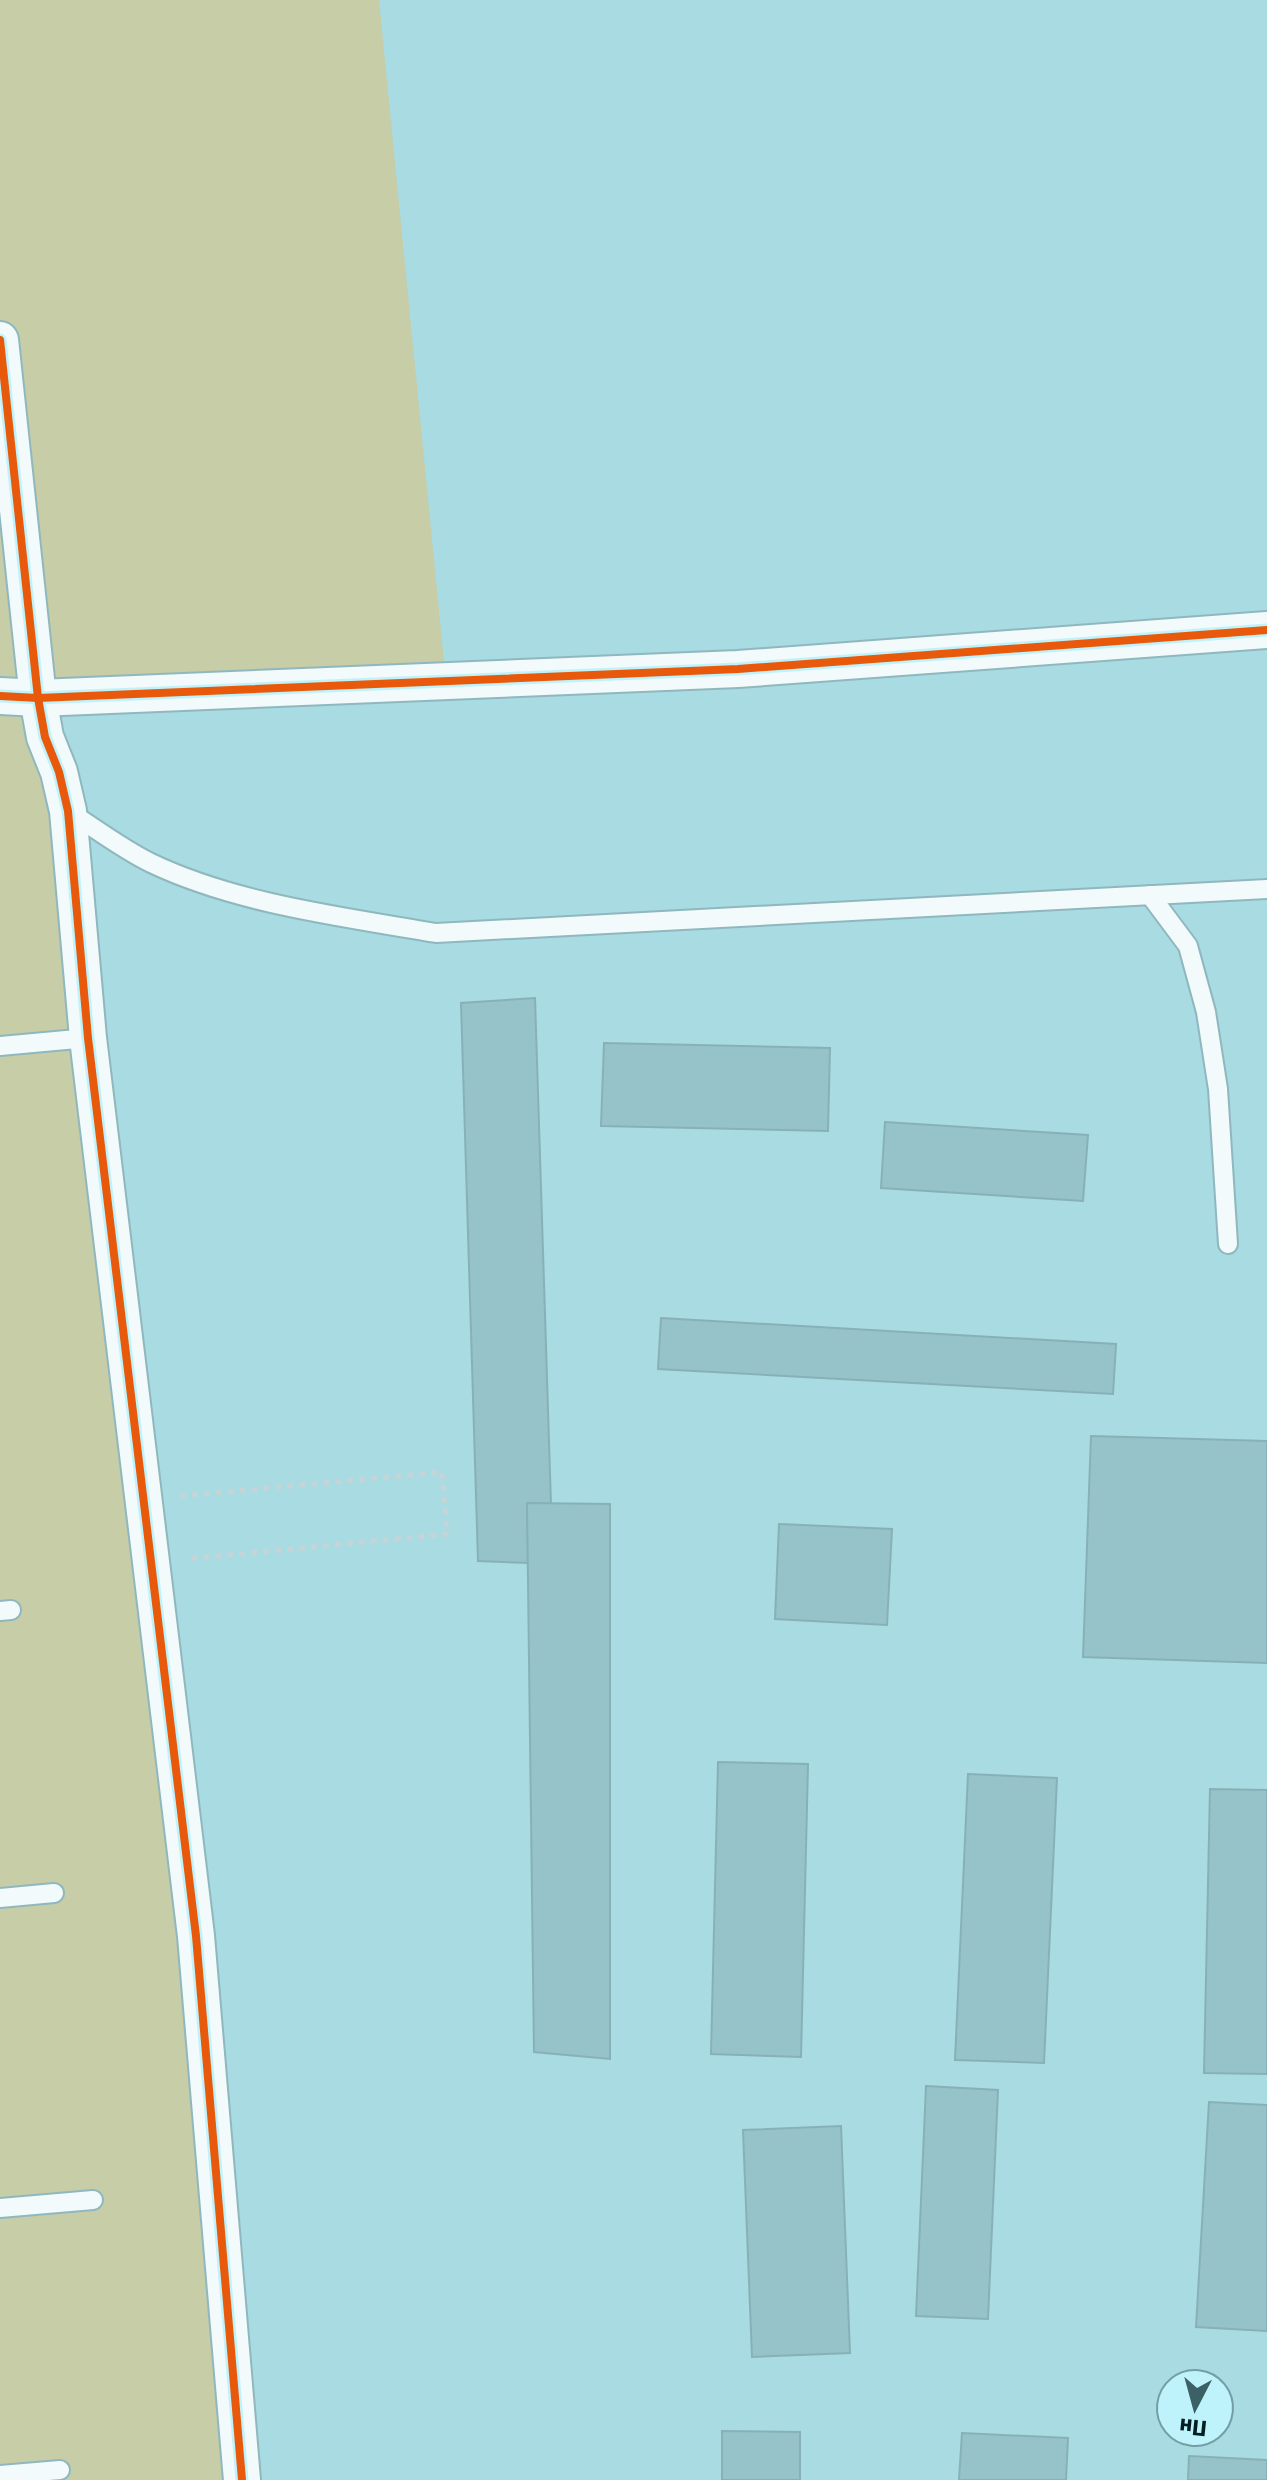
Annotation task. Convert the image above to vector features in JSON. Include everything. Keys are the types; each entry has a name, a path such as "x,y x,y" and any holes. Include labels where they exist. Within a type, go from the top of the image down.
{"street":[{"path":"0,340 38,698 45,737 59,772 68,811 88,1038 196,1936 242,2480"},
{"path":"0,696 38,698 738,669 1267,630"}],"lane":[{"path":"68,811 151,862 230,892 436,933 1267,889"},
{"path":"1150,895 1188,946 1206,1012 1218,1089 1228,1244"},
{"path":"0,1046 88,1038"},
{"path":"0,1898 54,1893"},
{"path":"0,2208 93,2200"},
{"path":"0,2475 60,2470"}],"path":[{"path":"144,1499 442,1472 447,1534 151,1563"}],"green space":[{"path":"0,0 379,0 446,682 39,698 242,2480 0,2480"}],"building":[{"path":"535,998 551,1505 527,1503 528,1563 478,1561 461,1003"},
{"path":"604,1043 830,1048 828,1131 601,1126"},
{"path":"885,1122 1088,1135 1083,1201 881,1188"},
{"path":"661,1318 1116,1344 1113,1394 658,1369"},
{"path":"1091,1436 1267,1441 1267,1663 1083,1657"},
{"path":"527,1503 610,1504 610,2059 534,2052"},
{"path":"779,1524 892,1529 887,1625 775,1619"},
{"path":"718,1762 808,1764 801,2057 711,2054"},
{"path":"968,1774 1057,1778 1044,2063 955,2060"},
{"path":"1210,1789 1267,1790 1267,2074 1204,2073"},
{"path":"926,2086 998,2090 988,2319 916,2316"},
{"path":"1209,2102 1267,2105 1267,2331 1196,2327"},
{"path":"841,2126 850,2353 752,2357 743,2130"},
{"path":"722,2431 800,2432 800,2480 722,2480"},
{"path":"962,2433 1068,2438 1066,2480 959,2480"},
{"path":"1189,2456 1267,2460 1267,2480 1188,2480"}],"cycle path":[{"path":"0,340 38,698 45,737 59,772 68,811 88,1038 196,1936 242,2480"},
{"path":"0,696 38,698 738,669 1267,630"}]}
